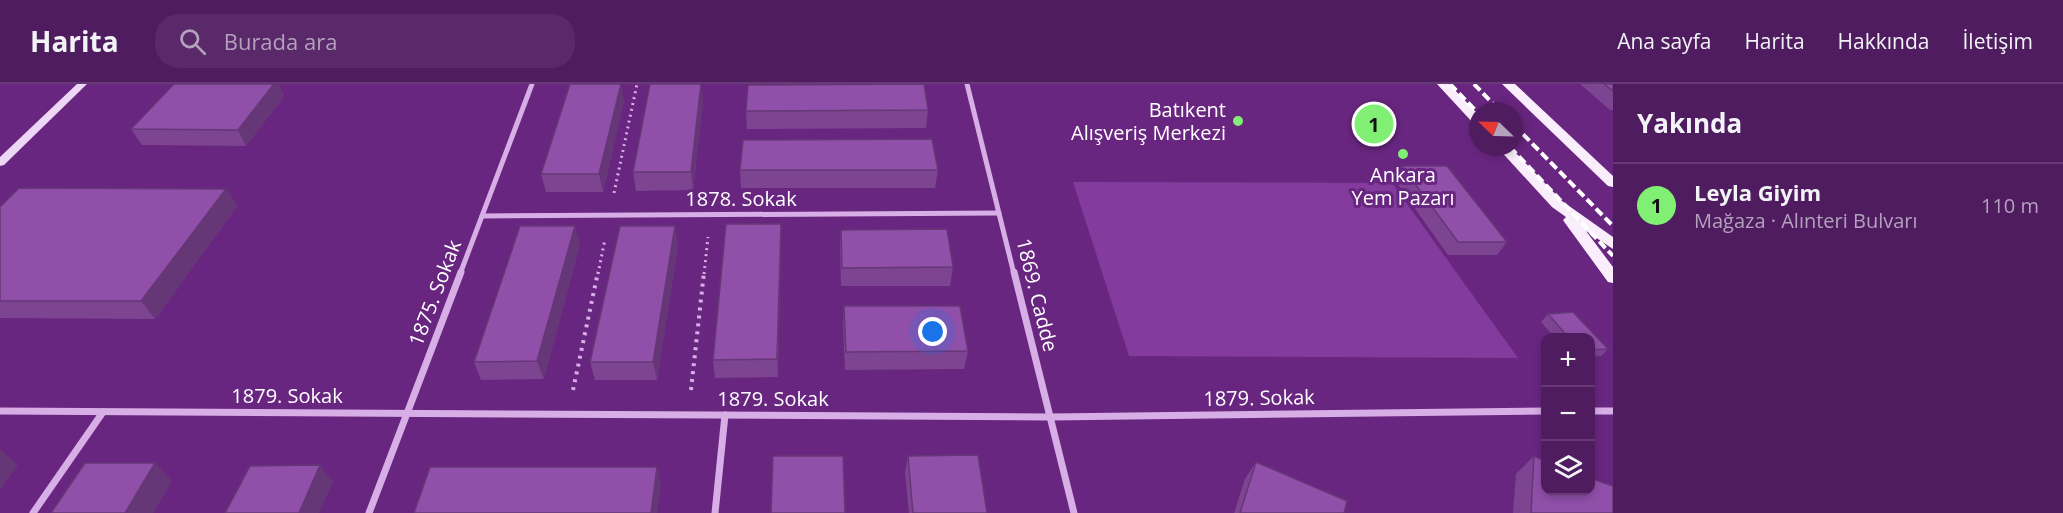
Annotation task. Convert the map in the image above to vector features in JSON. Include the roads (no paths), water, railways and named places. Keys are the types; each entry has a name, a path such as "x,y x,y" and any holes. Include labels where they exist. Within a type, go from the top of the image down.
{"main road":[{"path":"1443,84 1469,111"},
{"path":"1508,84 1613,183"},
{"path":"1512,156 1557,204 1613,278"},
{"path":"1557,204 1613,244"}],"street":[{"path":"0,163 82,84"},
{"name":"1875. Sokak","path":"369,513 532,84"},
{"name":"1869. Cadde","path":"967,84 1074,513"},
{"name":"1878. Sokak","path":"482,216 999,213"},
{"name":"1879. Sokak","path":"0,411 1050,417 1541,411"},
{"path":"1595,411 1613,411"},
{"path":"33,513 103,412"},
{"path":"715,513 725,415"}],"railway":[{"path":"1450,84 1469,104"},
{"path":"1474,84 1491,102"},
{"path":"1523,134 1613,226"},
{"path":"1519,156 1613,256"}],"place":[{"name":"Batıkent Alışveriş Merkezi","path":"1238,121"},
{"name":"Leyla Giyim","path":"1374,124"},
{"name":"Ankara Yem Pazarı","path":"1403,154"}]}
